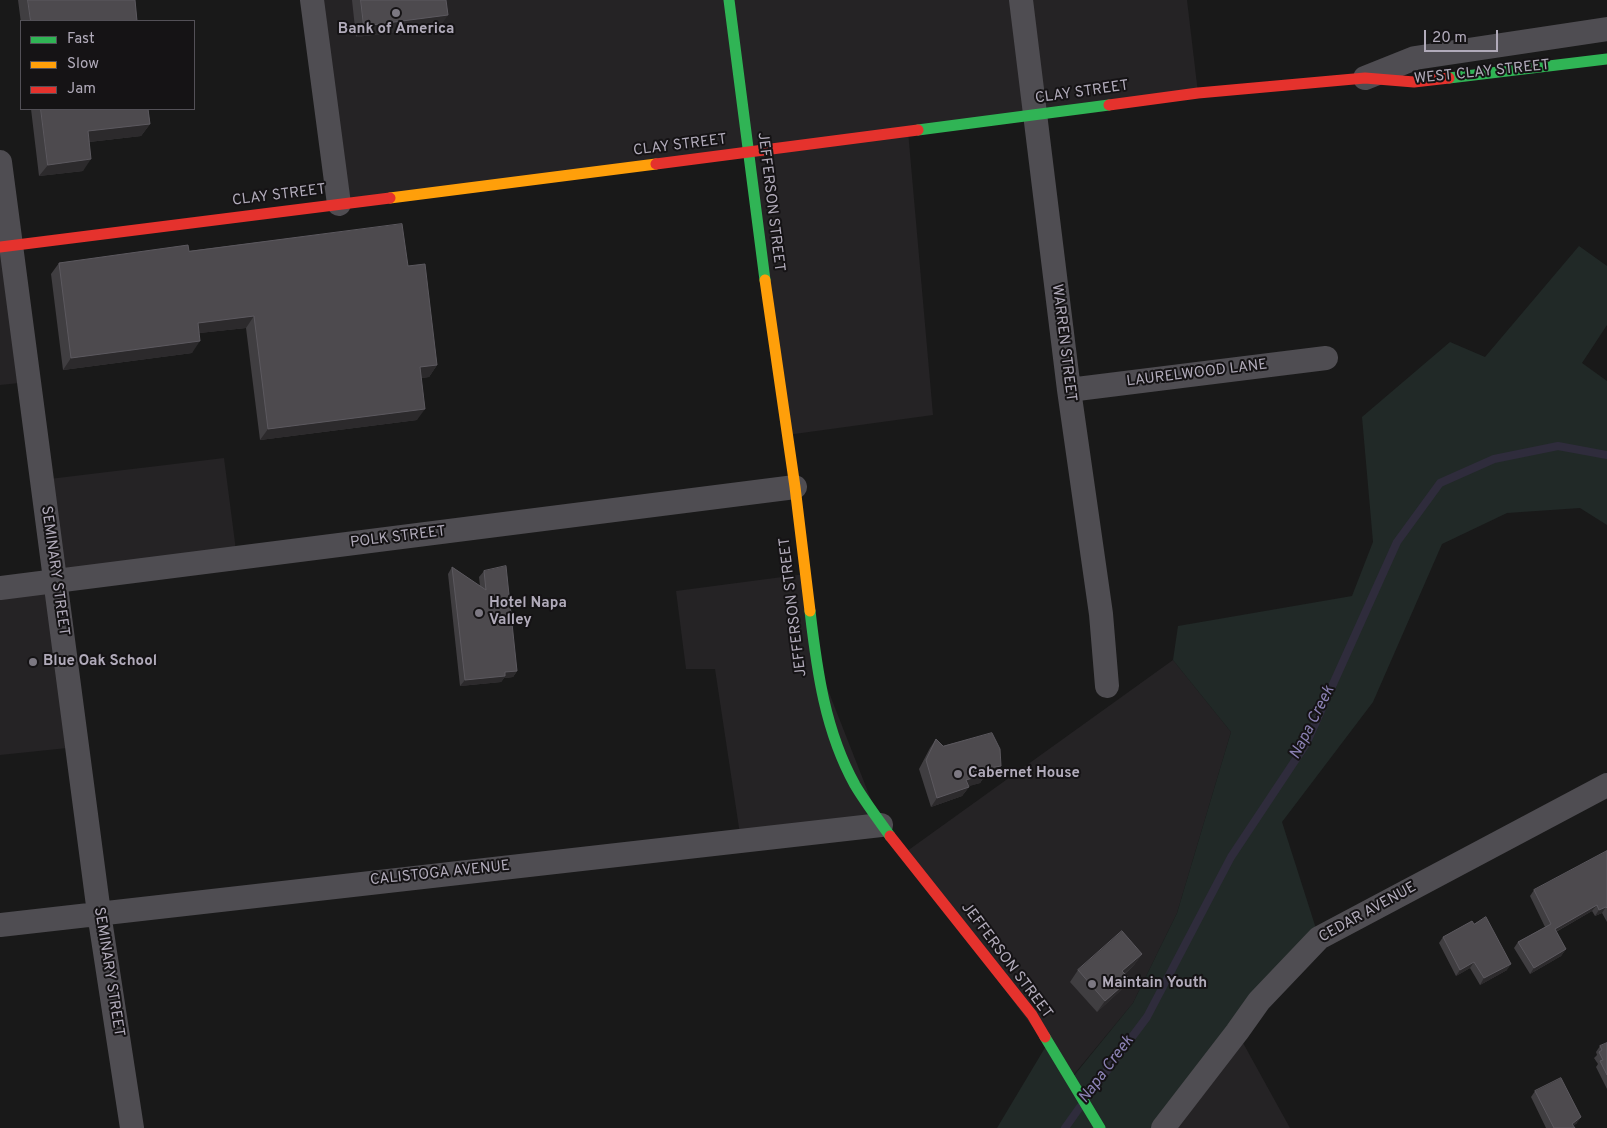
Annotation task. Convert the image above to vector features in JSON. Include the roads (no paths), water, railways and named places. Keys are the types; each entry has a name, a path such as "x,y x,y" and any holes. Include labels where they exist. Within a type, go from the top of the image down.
{"street":[{"path":"312,0 339,204"},
{"name":"JEFFERSON STREET","path":"729,0 772,335 795,488 816,666 825,710 833,736 851,777 881,825 1032,1015 1100,1128"},
{"name":"WARREN STREET","path":"1021,0 1069,390 1101,614 1107,686"},
{"name":"WEST CLAY STREET","path":"1365,78 1415,58 1607,29"},
{"name":"WEST CLAY STREET","path":"1365,78 1414,82 1607,58"},
{"name":"CLAY STREET","path":"6,246 1198,93 1365,78"},
{"name":"SEMINARY STREET","path":"0,162 6,246 55,580 99,913 132,1128"},
{"name":"LAURELWOOD LANE","path":"1069,390 1326,358"},
{"name":"POLK STREET","path":"0,588 795,488"},
{"name":"CEDAR AVENUE","path":"1163,1128 1237,1032 1258,1001 1319,938 1607,786"},
{"name":"CALISTOGA AVENUE","path":"0,925 881,825"}],"waterway":[{"name":"Napa Creek","path":"1087,1097 1147,1017 1231,857 1306,744 1397,542 1440,483 1494,459 1558,446 1607,455"},
{"name":"Napa Creek","path":"1065,1128 1080,1107"}],"place":[{"name":"Bank of America","path":"396,13"},
{"name":"Hotel Napa Valley","path":"479,613"},
{"name":"Blue Oak School","path":"33,662"},
{"name":"Cabernet House","path":"958,774"},
{"name":"Maintain Youth","path":"1092,984"}]}
